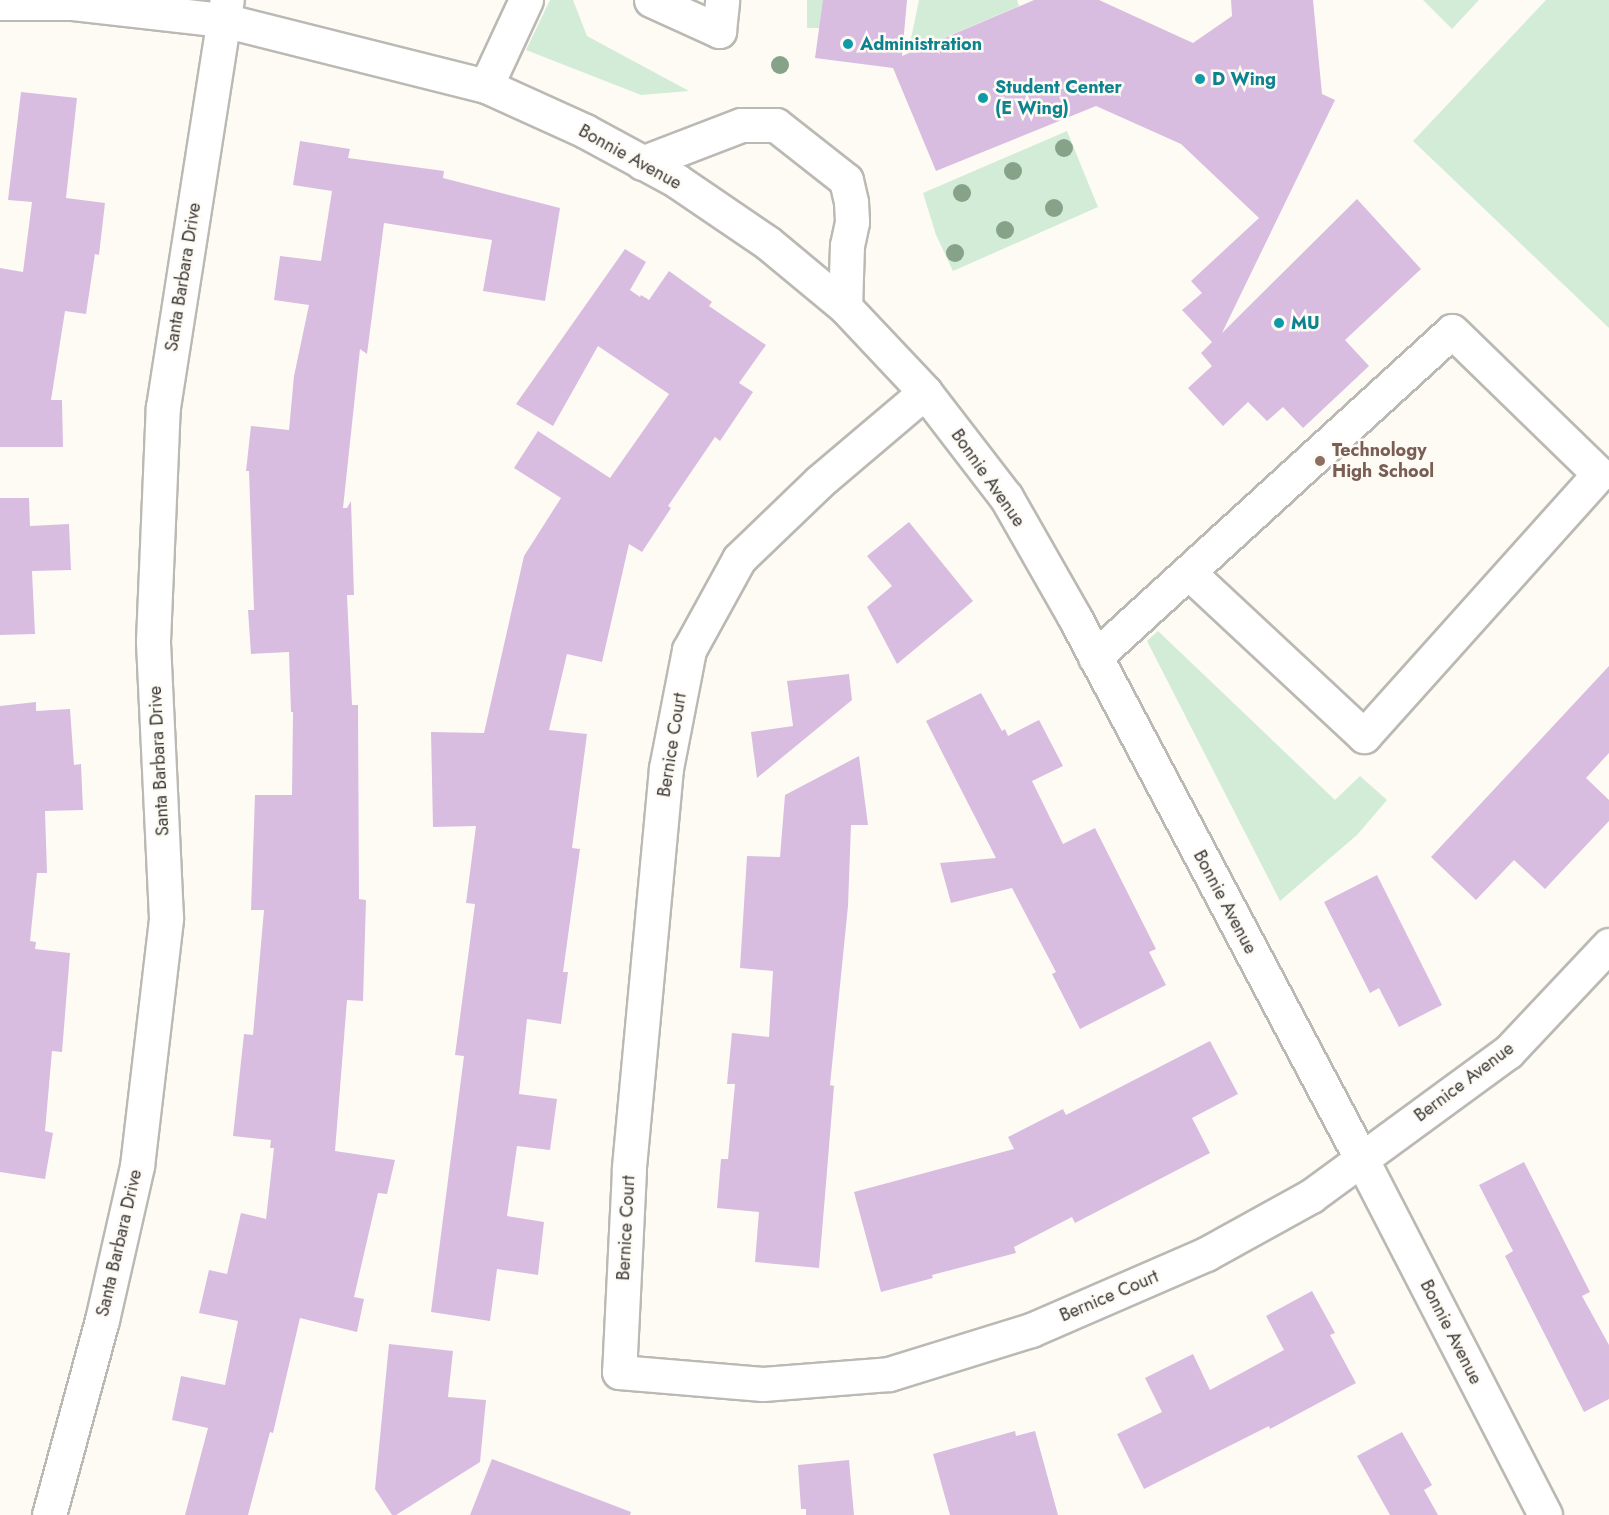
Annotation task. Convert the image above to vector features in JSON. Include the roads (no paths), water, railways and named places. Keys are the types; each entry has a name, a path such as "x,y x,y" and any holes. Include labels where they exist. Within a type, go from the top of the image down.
{"street":[{"path":"486,87 526,0"},
{"path":"651,0 719,31 722,0"},
{"name":"Bonnie Avenue","path":"0,3 74,3 225,10 486,87 585,131 677,182 768,243 845,308 925,392 1006,497 1095,657 1362,1160 1545,1515"},
{"name":"Santa Barbara Drive","path":"49,1515 102,1320 136,1166 165,930 153,641 163,406 225,10"},
{"path":"642,163 741,125 776,125 846,180 851,202 852,222 847,245 845,308"},
{"path":"1095,657 1452,331 1599,474 1364,735 1189,573"},
{"name":"Bernice Court","path":"925,392 819,482 739,559 689,650 666,768 629,1170 619,1372 763,1384 889,1374 1031,1330 1206,1254 1311,1196 1362,1160"},
{"name":"Bernice Avenue","path":"1362,1160 1508,1052 1609,945"}],"place":[{"name":"Administration","path":"848,44"},
{"name":"D Wing","path":"1200,79"},
{"name":"Student Center (E Wing)","path":"983,98"},
{"name":"MU","path":"1279,323"},
{"name":"Technology High School","path":"1320,461"}]}
